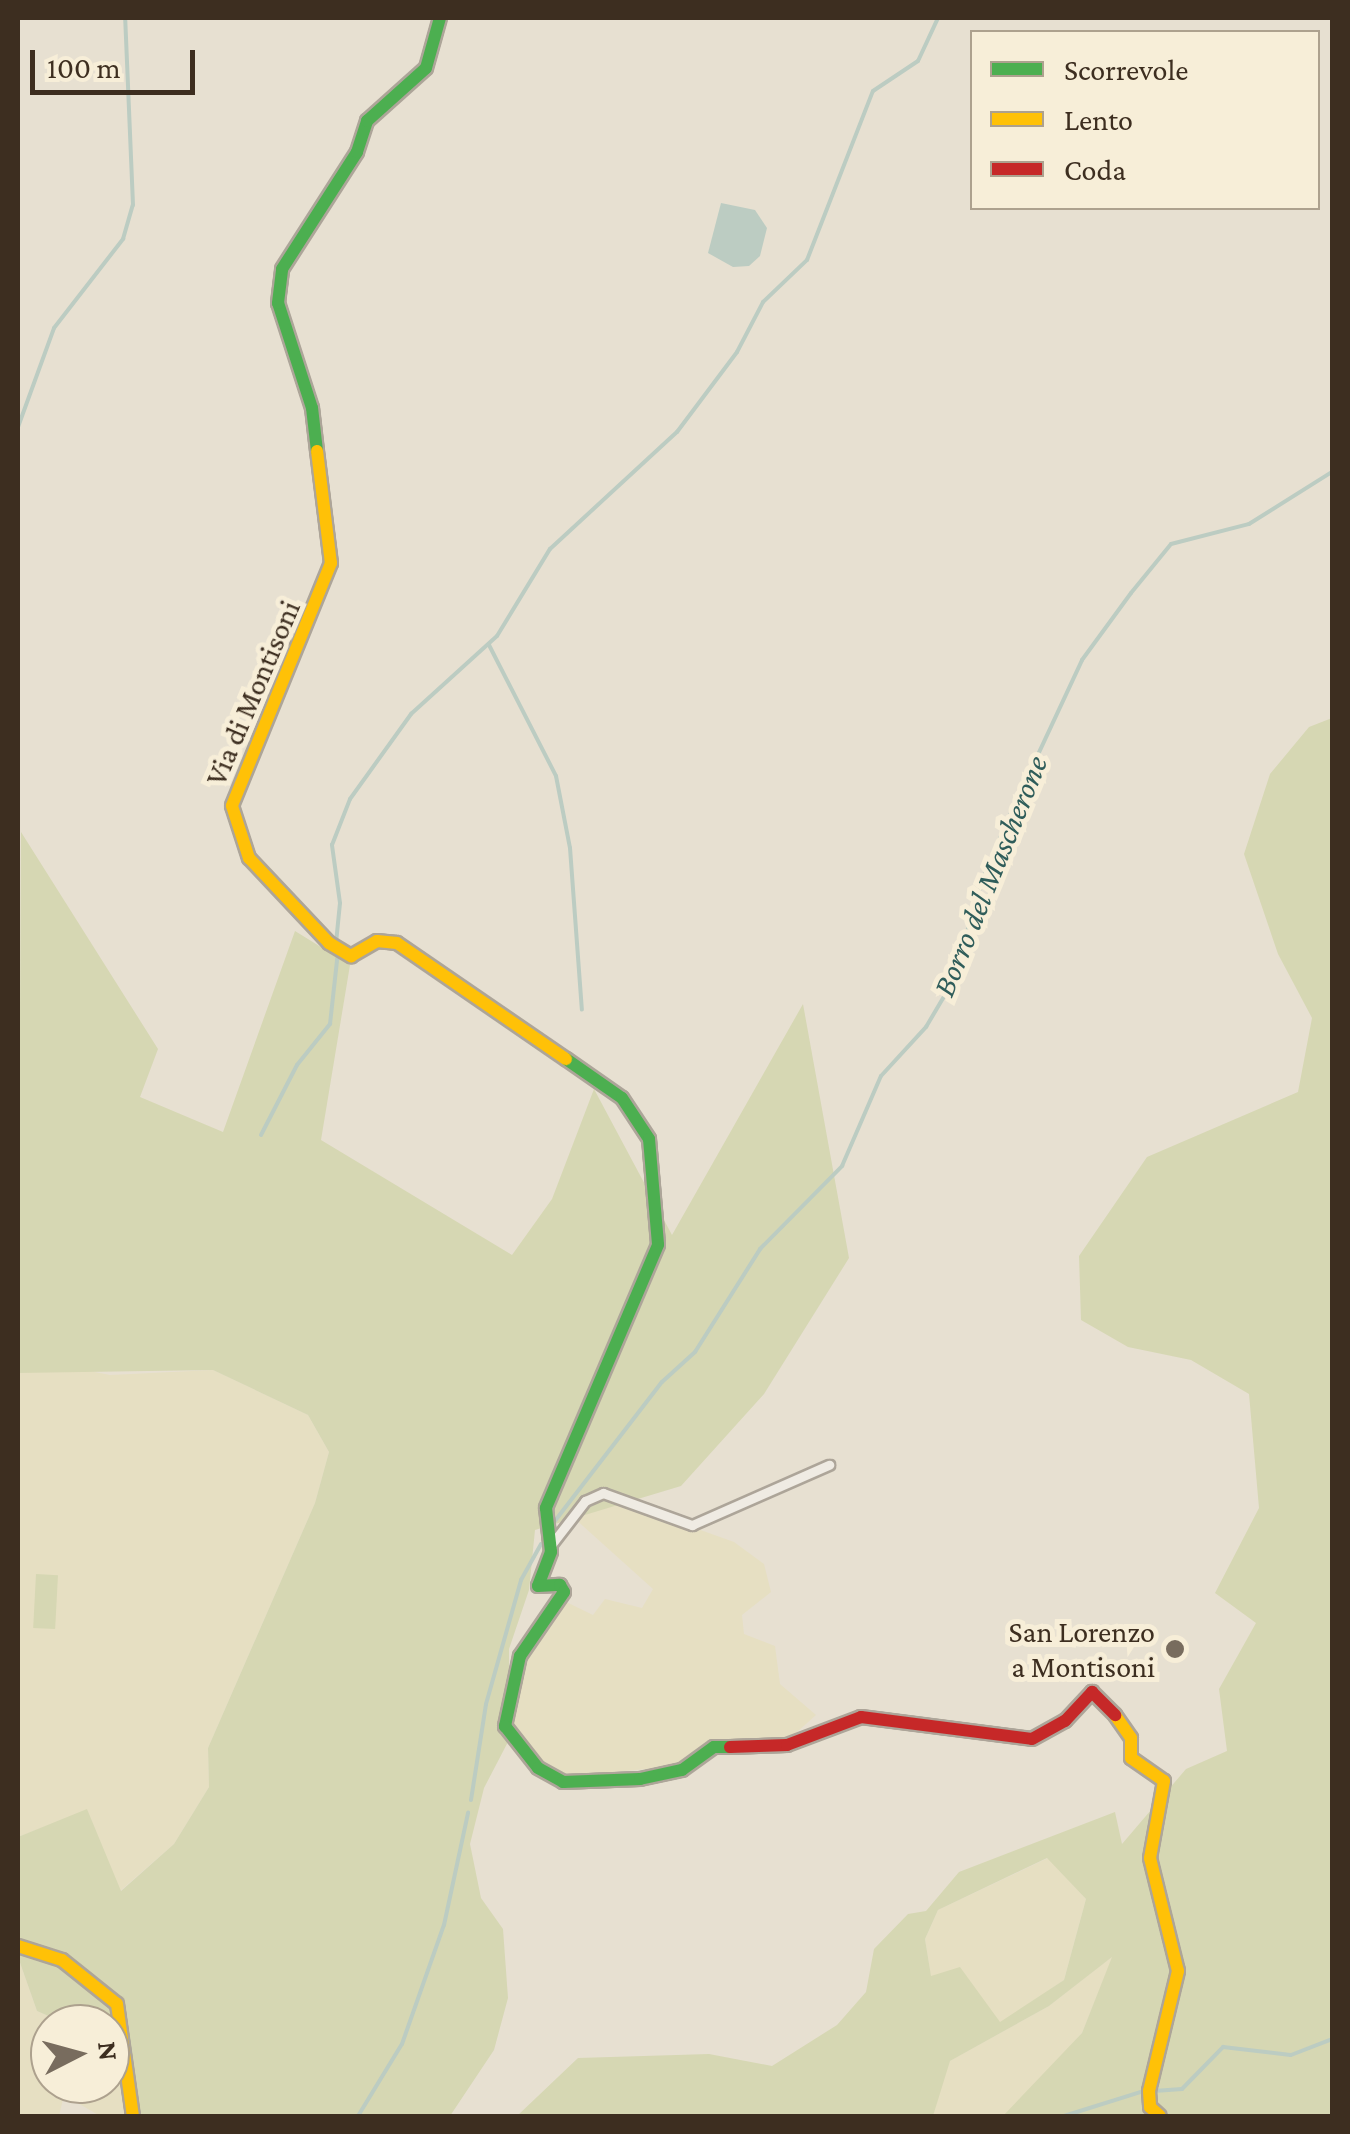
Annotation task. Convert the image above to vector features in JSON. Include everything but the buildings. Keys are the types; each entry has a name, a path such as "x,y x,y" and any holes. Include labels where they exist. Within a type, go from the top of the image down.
{"street":[{"name":"Via di Montisoni","path":"440,18 426,68 368,121 357,152 282,269 278,303 312,408 332,563 271,698 232,818 249,858 329,943 351,956 377,941 397,944 622,1098 645,1127 654,1155 658,1245 546,1508 545,1539 551,1545"},
{"name":"Via di Montisoni","path":"829,1466 692,1524 603,1493 585,1501 551,1545 538,1586 560,1585 564,1592 520,1656 505,1726 538,1768 563,1782 651,1778 692,1765 714,1747 788,1745 861,1717 1032,1738 1065,1721 1092,1692 1101,1695 1132,1738 1131,1758 1164,1781 1150,1858 1178,1971 1149,2091 1150,2107 1160,2116"},
{"path":"18,1946 62,1960 117,2004 128,2040 133,2116"}],"shaded area":[{"path":"721,203 755,210 767,228 760,256 749,266 733,267 708,253"},
{"path":"74,1368 110,1375 213,1370 308,1415 329,1452 315,1503 208,1748 209,1787 174,1844 120,1891 87,1810 18,1837 18,1373"},
{"path":"625,1503 734,1542 764,1564 771,1592 742,1615 744,1634 775,1646 780,1684 816,1715 787,1741 711,1739 680,1766 567,1776 555,1773 511,1733 509,1702 520,1656 560,1599 593,1615 605,1599 642,1608 653,1589 573,1517"},
{"path":"1048,1858 1086,1899 1064,1980 1001,2023 931,1977 925,1939 938,1910"},
{"path":"1113,1956 1082,2033 1012,2111 1003,2116 933,2116 948,2062 1049,2006"},
{"path":"18,1957 35,2004 30,2004 30,2104 62,2104 59,2116 18,2116"},
{"path":"79,2104 129,2104 130,2116 100,2116"}],"green space":[{"path":"1332,718 1332,2116 1003,2116 1082,2033 1112,1957 1049,2006 950,2061 933,2116 517,2116 578,2058 709,2054 772,2066 837,2025 866,1992 874,1949 908,1914 926,1911 959,1872 1115,1812 1122,1844 1186,1769 1227,1751 1219,1689 1256,1623 1215,1593 1259,1508 1249,1394 1191,1360 1128,1347 1081,1320 1079,1256 1147,1157 1298,1092 1312,1018 1278,954 1244,854 1270,774 1309,727","holes":["1047,1858 1086,1899 1064,1980 1000,2022 960,1967 931,1976 925,1939 938,1910"]},
{"path":"21,832 158,1049 140,1097 223,1132 295,931 350,965 321,1140 512,1255 552,1199 594,1089 672,1235 803,1004 849,1258 764,1394 681,1486 535,1530 529,1590 509,1649 509,1740 484,1788 470,1844 481,1898 503,1929 508,1998 494,2050 450,2116 130,2116 130,2004 35,2004 18,1957 18,1837 87,1809 121,1891 174,1844 209,1787 208,1748 315,1503 329,1452 308,1415 213,1370 18,1373"},
{"path":"36,1574 58,1575 55,1629 33,1628"}],"waterway":[{"path":"18,427 54,328 123,239 133,205 125,18"},
{"path":"336,943 340,903 332,845 350,799 411,714 497,636 550,549 677,432 737,352 763,302 807,260 873,91 918,61 938,18"},
{"name":"Borro del Mascherone","path":"551,1526 662,1382 695,1352 760,1249 842,1166 881,1076 926,1027 952,983 983,878 1014,806 1082,660 1131,593 1171,544 1249,524 1332,472"},
{"path":"489,645 556,776 570,848 582,1010"},
{"path":"261,1135 297,1065 330,1024 338,952"},
{"name":"Borro del Mascherone","path":"471,1800 486,1704 521,1580 541,1544"},
{"name":"Borro del Mascherone","path":"358,2116 402,2044 444,1925 468,1813"},
{"path":"1154,2091 1182,2089 1223,2047 1291,2055 1332,2039"},
{"path":"1064,2116 1144,2091"}],"traffic: fast":[{"path":"317,451 312,408 278,303 282,269 357,152 367,121 426,68 440,18"},
{"path":"566,1059 622,1098 649,1139 658,1245 546,1508 551,1552 538,1586 560,1585 564,1592 520,1656 505,1726 538,1768 563,1782 640,1779 682,1770 714,1747 730,1747"}],"traffic: slow":[{"path":"317,451 331,563 232,806 249,858 329,943 351,956 377,941 397,943 566,1059"},
{"path":"1115,1715 1131,1738 1131,1758 1164,1781 1150,1858 1178,1971 1149,2091 1150,2107 1160,2116"},
{"path":"18,1946 62,1960 117,2004 133,2116"}],"traffic: jam":[{"path":"730,1747 787,1745 861,1717 1032,1739 1065,1721 1092,1692 1115,1715"}],"place":[{"name":"San Lorenzo a Montisoni","path":"1175,1649"}]}
